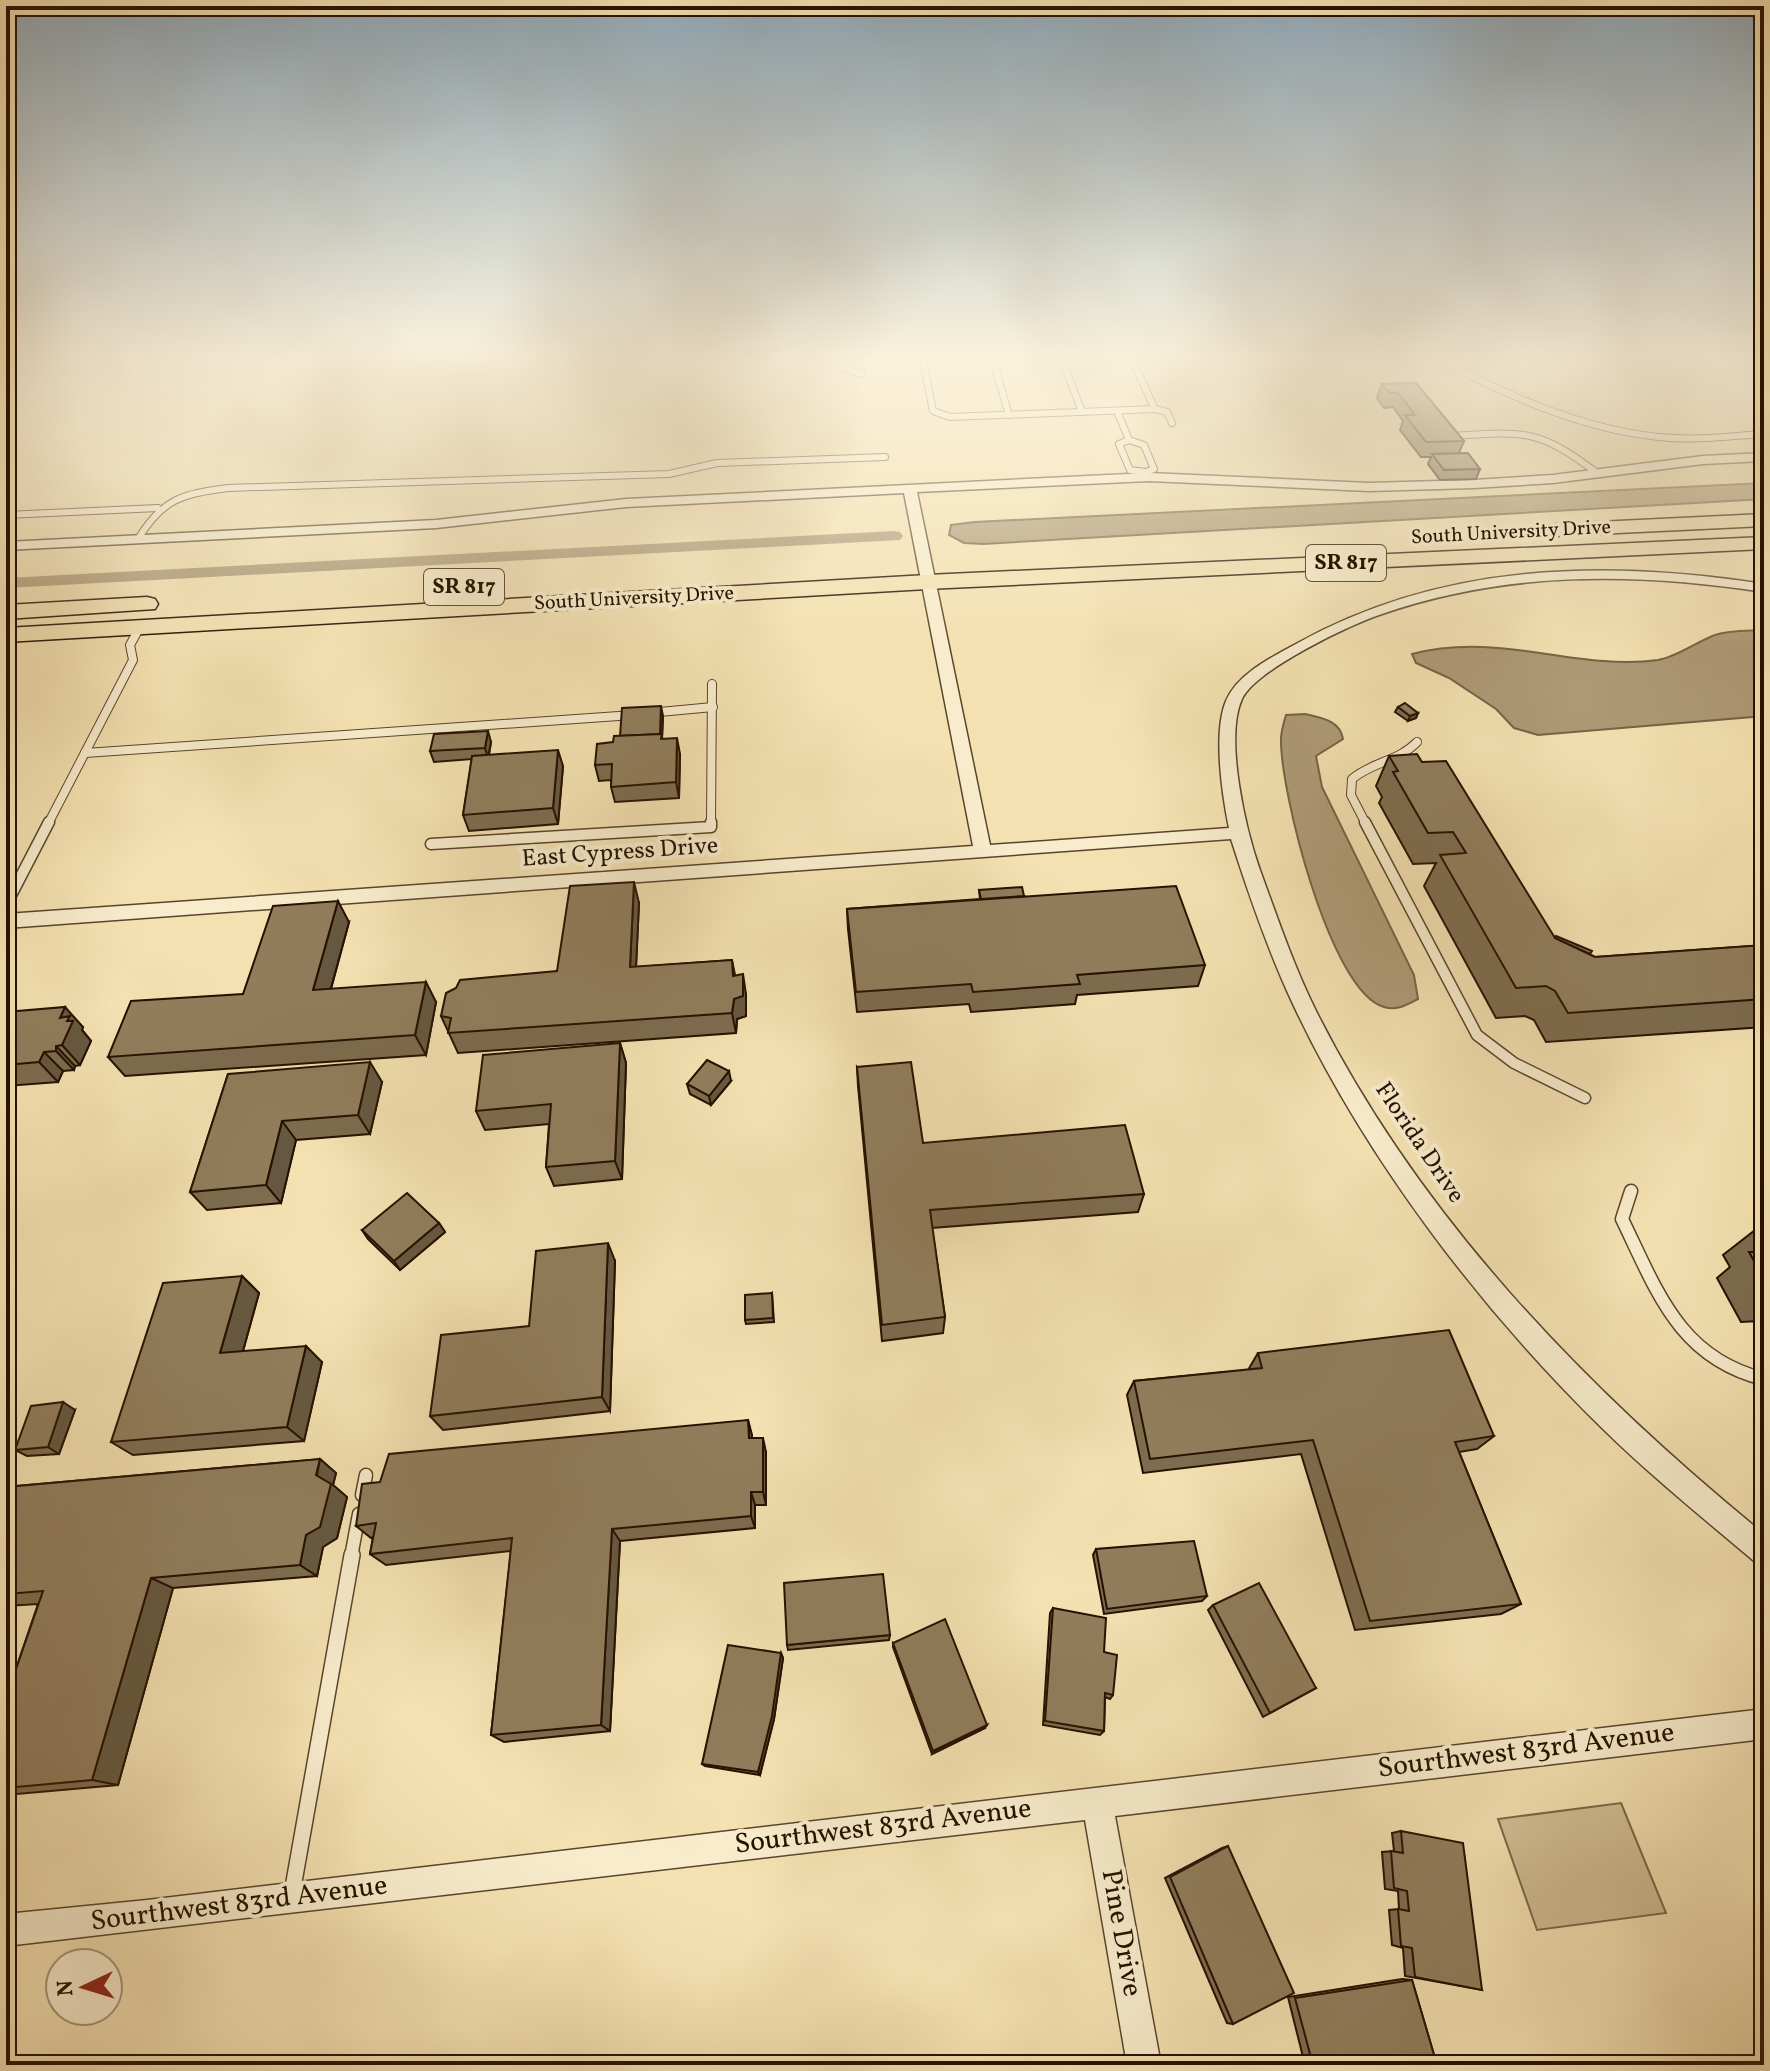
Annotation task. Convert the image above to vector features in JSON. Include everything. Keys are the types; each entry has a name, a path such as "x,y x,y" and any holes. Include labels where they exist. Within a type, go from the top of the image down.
{"main road":[{"name":"South University Drive","path":"1542,531 1764,520"},
{"name":"South University Drive","path":"287,597 1764,543"},
{"name":"South University Drive","path":"6,635 925,572 1255,545"},
{"path":"6,614 176,603"}],"street":[{"path":"6,546 436,524 626,503 1148,475 1369,487 1474,484 1703,460 1764,457"},
{"path":"910,489 983,852"},
{"name":"Florida Drive","path":"1764,588 1698,579 1632,575 1568,574 1480,582 1395,603 1342,624 1264,671 1234,696 1231,711 1232,788 1238,833 1275,943 1312,1022 1383,1141 1527,1331 1591,1400 1672,1476 1764,1551"},
{"name":"East Cypress Drive","path":"6,921 1238,833"},
{"name":"Sourthwest 83rd Avenue","path":"6,1930 1763,1723"},
{"name":"Pine Drive","path":"1097,1801 1144,2065"}],"lane":[{"path":"6,515 158,508 186,493 228,488 669,474 717,463 885,457"},
{"path":"1124,457 1130,470 1148,475 1154,469 1149,457"},
{"path":"1575,457 1597,473"},
{"path":"138,539 158,508"},
{"path":"6,905 133,660 130,645 140,627"},
{"path":"431,844 711,827 712,684"},
{"path":"85,753 588,720 713,707"},
{"path":"1417,742 1407,755 1361,769 1352,779 1351,795 1477,1035 1486,1045 1585,1098"},
{"path":"1631,1191 1622,1219 1676,1324 1697,1347 1722,1365 1747,1377 1764,1379"},
{"path":"291,1898 366,1475"}],"shaded area":[{"path":"1764,483 1764,499 983,544 964,543 949,535 951,525 975,522"},
{"path":"1764,630 1764,716 1538,735 1514,728 1496,709 1449,678 1416,663 1412,654 1444,648 1476,647 1597,660 1658,660 1715,635"},
{"path":"1305,714 1334,724 1343,739 1316,756 1322,787 1414,975 1418,999 1401,1007 1384,1007 1364,993 1345,966 1327,929 1312,886 1289,800 1281,739 1286,715"},
{"path":"1621,1803 1666,1913 1537,1930 1498,1819"}],"building":[{"path":"1434,457 1471,457 1480,469 1444,470"},
{"path":"1405,703 1418,713 1410,716 1398,707"},
{"path":"661,706 660,734 620,736 622,708"},
{"path":"488,731 485,748 430,751 434,734"},
{"path":"662,734 661,739 677,738 676,782 611,787 612,764 595,765 597,744 613,742 614,736"},
{"path":"558,750 553,808 463,815 472,756"},
{"path":"1417,754 1422,762 1446,761 1555,938 1595,957 1764,945 1764,999 1568,1013 1555,991 1546,986 1516,988 1440,855 1466,853 1453,832 1428,833 1393,772 1398,771 1389,756"},
{"path":"634,882 630,967 732,960 733,976 743,974 743,996 734,999 732,1013 448,1033 451,1018 441,1016 446,993 456,988 460,980 557,971 570,886"},
{"path":"1176,886 1205,965 1077,975 1080,984 973,992 971,984 856,992 847,909"},
{"path":"1022,887 1024,896 981,899 979,890"},
{"path":"338,901 313,990 426,982 415,1035 108,1057 131,1001 243,994 273,906"},
{"path":"1556,936 1592,951 1590,954"},
{"path":"65,1007 60,1018 70,1016 67,1021 73,1021 62,1045 56,1046 56,1051 44,1052 39,1062 6,1065 6,1012"},
{"path":"620,1043 615,1161 546,1167 551,1104 476,1111 483,1055"},
{"path":"707,1060 729,1071 709,1096 687,1084"},
{"path":"370,1062 358,1115 282,1121 266,1185 190,1192 228,1074"},
{"path":"911,1062 923,1143 1125,1125 1144,1194 930,1210 945,1317 882,1325 857,1067"},
{"path":"407,1193 439,1223 394,1261 362,1230"},
{"path":"1755,1229 1764,1229 1764,1245"},
{"path":"608,1243 602,1397 430,1416 441,1335 529,1326 536,1251"},
{"path":"1749,1252 1764,1252 1764,1279"},
{"path":"242,1276 220,1353 306,1346 287,1427 111,1442 163,1283"},
{"path":"772,1293 773,1318 745,1320 745,1295"},
{"path":"1449,1330 1494,1436 1455,1442 1521,1604 1370,1621 1313,1440 1150,1459 1134,1381 1262,1368 1258,1353"},
{"path":"63,1402 48,1447 15,1450 31,1406"},
{"path":"748,1420 749,1438 763,1438 763,1492 751,1492 751,1516 612,1529 601,1725 491,1735 512,1538 370,1554 376,1523 356,1526 362,1484 380,1482 389,1454"},
{"path":"320,1459 316,1475 331,1484 320,1527 306,1535 300,1565 151,1578 92,1780 6,1788 6,1698 43,1591 6,1594 6,1487"},
{"path":"1194,1541 1207,1596 1107,1609 1096,1549"},
{"path":"883,1574 890,1635 787,1645 784,1583"},
{"path":"1259,1583 1316,1688 1270,1713 1213,1605"},
{"path":"1053,1608 1106,1618 1104,1652 1117,1655 1113,1695 1105,1693 1104,1731 1045,1721"},
{"path":"945,1619 987,1725 933,1751 893,1643"},
{"path":"728,1645 781,1653 772,1716 758,1772 702,1764"},
{"path":"1401,1831 1463,1843 1482,1990 1415,1977 1412,1948 1401,1946 1398,1909 1409,1911 1407,1891 1394,1888 1391,1851 1403,1853"},
{"path":"1228,1846 1294,1993 1233,2024 1170,1877"},
{"path":"1412,1980 1437,2065 1313,2065 1295,1998"}],"waterway":[{"path":"6,583 894,536"}]}
